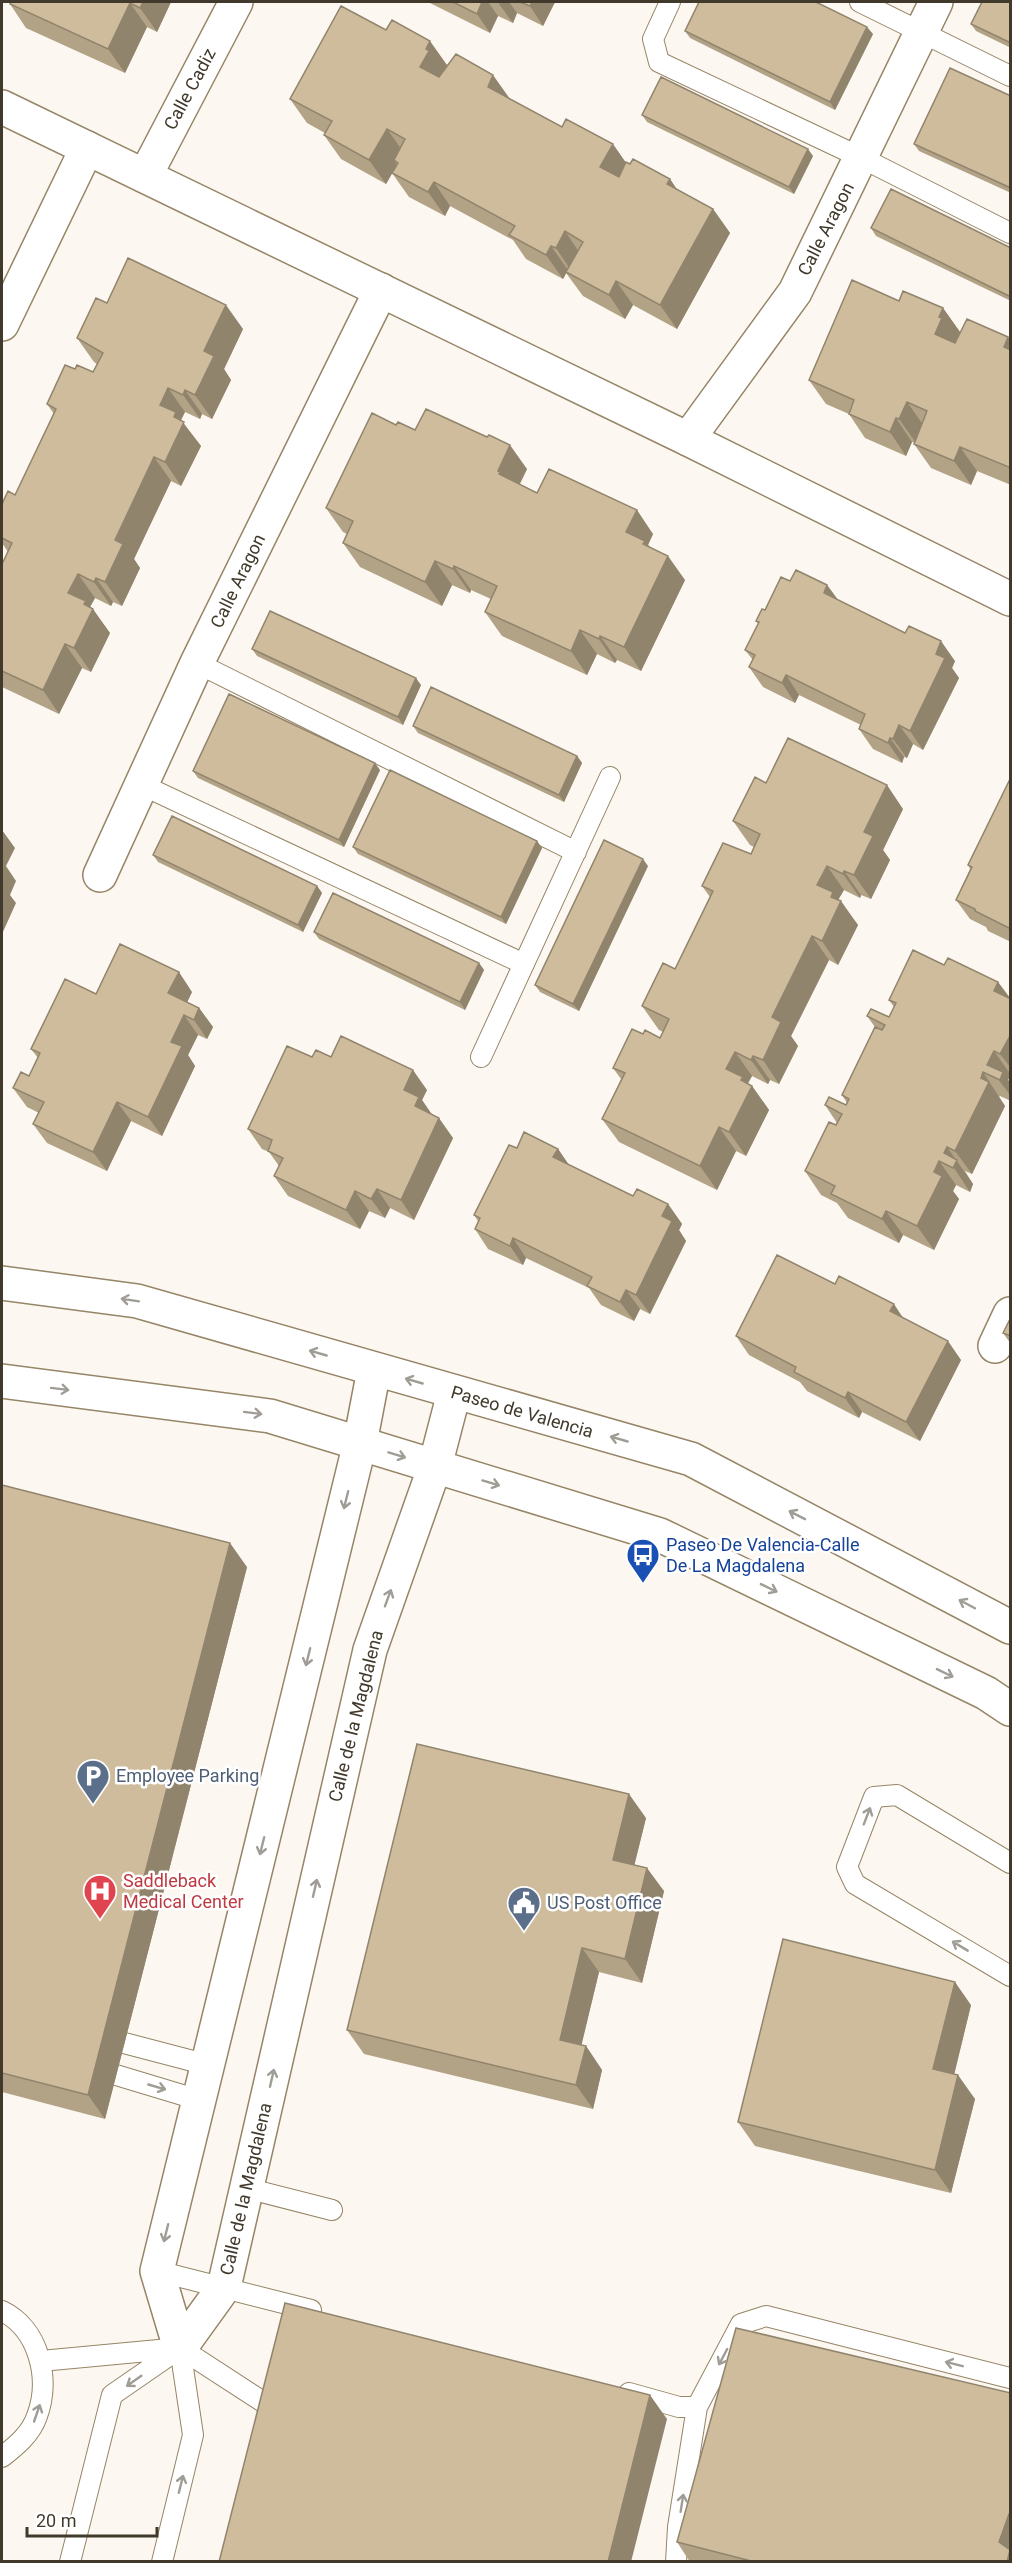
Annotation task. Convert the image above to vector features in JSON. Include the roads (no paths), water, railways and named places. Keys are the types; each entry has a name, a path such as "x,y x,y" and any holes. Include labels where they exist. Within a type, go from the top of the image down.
{"street":[{"name":"Calle Cadiz","path":"145,176 236,2"},
{"name":"Calle Aragon","path":"688,439 795,292 936,2"},
{"path":"2,107 688,439 1011,599"},
{"path":"2,324 87,148"},
{"name":"Calle Aragon","path":"100,874 197,663 381,290"},
{"name":"Paseo de Valencia","path":"2,1283 137,1301 691,1459 1011,1627"},
{"path":"995,1346 1011,1314"},
{"path":"180,2348 157,2271 360,1443 374,1370"},
{"path":"2,1381 270,1416 660,1535 986,1693 1011,1709"},
{"name":"Calle de la Magdalena","path":"180,2348 224,2287 370,1650 435,1466 454,1393"}],"lane":[{"path":"670,2 653,39 659,62 862,158 1011,233"},
{"path":"860,2 1011,76"},
{"path":"197,663 576,852"},
{"path":"481,1058 610,777"},
{"path":"140,784 524,964"},
{"path":"1011,1863 897,1795 874,1797 847,1867 855,1884 1011,1976"},
{"path":"124,2043 208,2065"},
{"path":"116,2075 199,2100"},
{"path":"246,2188 332,2210"},
{"path":"157,2271 326,2314"},
{"path":"2,2311 29,2335 41,2361 44,2390 37,2417 22,2441 2,2457"},
{"path":"676,2562 678,2528 697,2407 741,2324 766,2316 1011,2378"},
{"path":"70,2562 112,2395 180,2348"},
{"path":"162,2562 193,2435 180,2348"},
{"path":"41,2361 180,2348 280,2413"},
{"path":"233,2382 266,2384"},
{"path":"611,2389 679,2407 697,2407"}],"place":[{"name":"Paseo De Valencia-Calle De La Magdalena","path":"643,1584"},
{"name":"Employee Parking","path":"93,1805"},
{"name":"Saddleback Medical Center","path":"100,1920"},
{"name":"US Post Office","path":"524,1932"}]}
